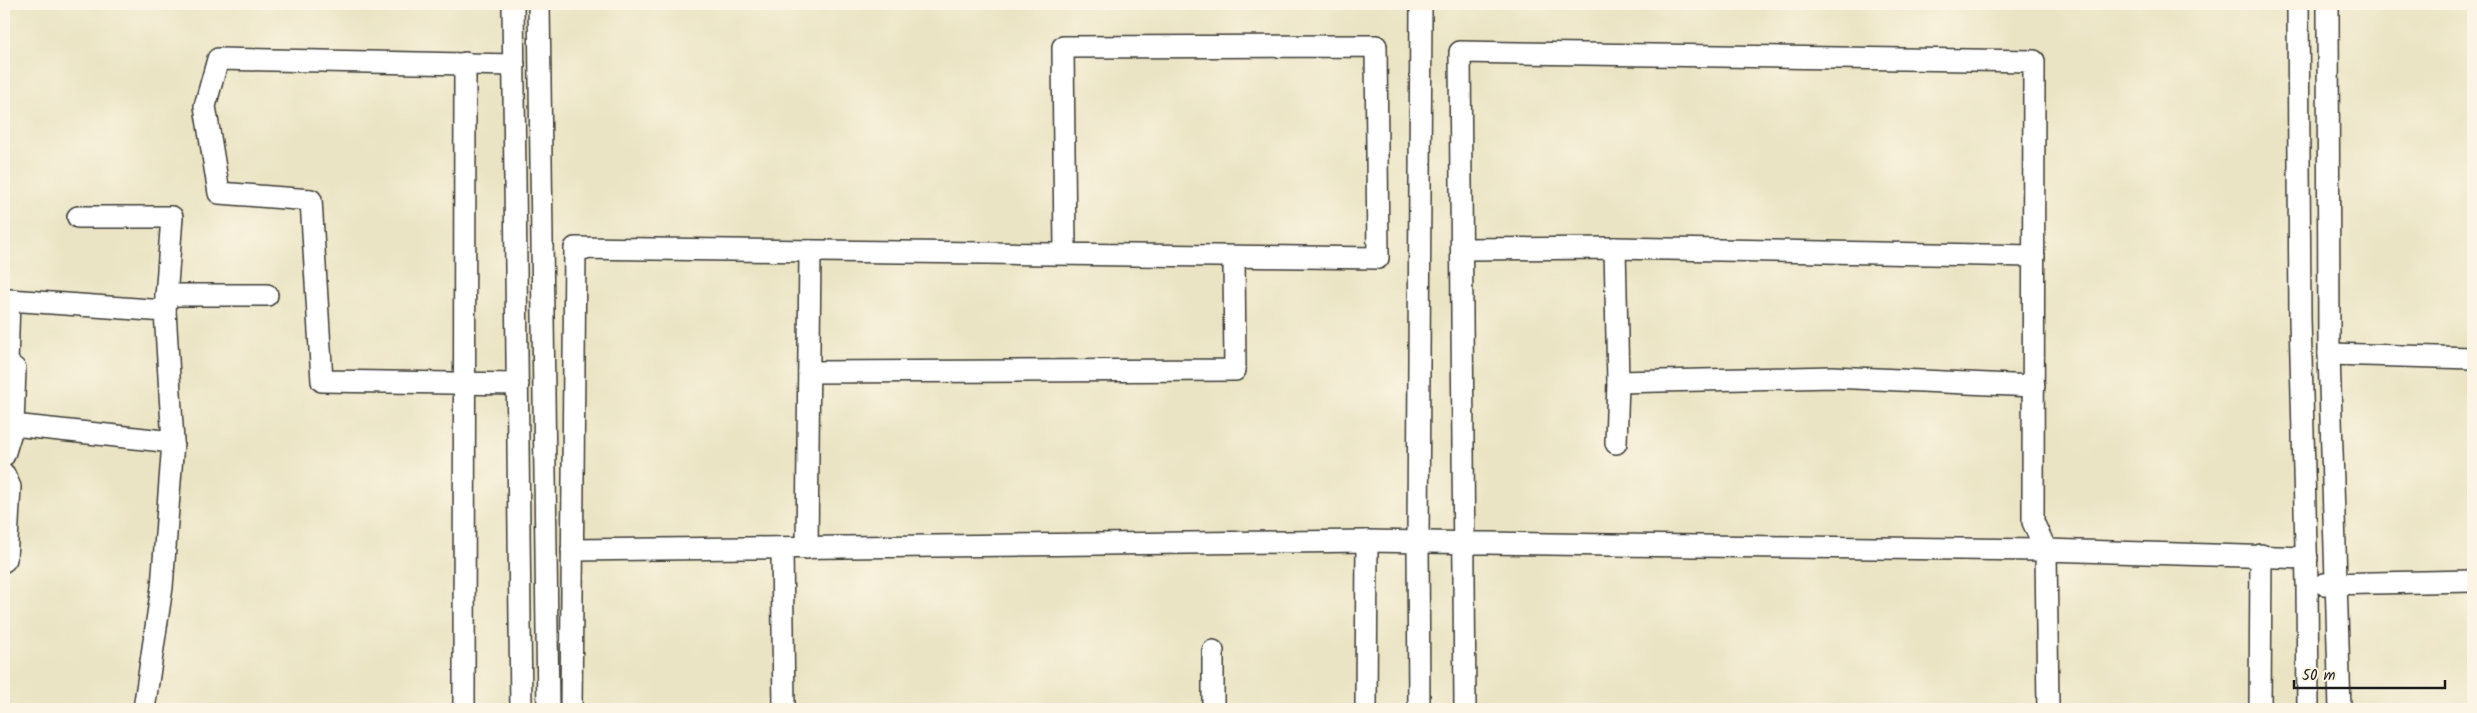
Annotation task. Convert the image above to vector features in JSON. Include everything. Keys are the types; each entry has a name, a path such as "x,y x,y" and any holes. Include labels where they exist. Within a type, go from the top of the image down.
{"street":[{"path":"513,4 521,709"},
{"path":"538,4 548,709"},
{"path":"1420,4 1418,542 1420,709"},
{"path":"2298,4 2300,327 2307,584 2308,709"},
{"path":"2328,4 2329,354 2340,709"},
{"path":"571,709 575,248 1378,258 1376,46 1063,47 1065,254"},
{"path":"1465,709 1460,52 2034,61 2033,522 2046,550 2048,709"},
{"path":"514,64 218,59 205,106 219,193 311,200 322,381 518,384"},
{"path":"464,64 464,709"},
{"path":"78,217 172,217 166,303 173,442 162,587 144,709"},
{"path":"1462,249 1615,248 2034,256"},
{"path":"1615,248 1618,382 1616,443"},
{"path":"807,548 810,251"},
{"path":"808,372 1235,370 1234,257"},
{"path":"4,455 13,424 15,369 6,362 9,300 166,303 267,295"},
{"path":"2329,354 2473,358"},
{"path":"1618,382 1832,377 2034,386"},
{"path":"13,424 173,442"},
{"path":"4,474 10,487 6,559 4,561"},
{"path":"1366,709 1368,541"},
{"path":"572,550 1368,541 2046,550 2261,555 2306,558"},
{"path":"782,548 784,709"},
{"path":"2260,709 2261,555"},
{"path":"2307,584 2473,581"},
{"path":"1213,651 1213,709"}]}
